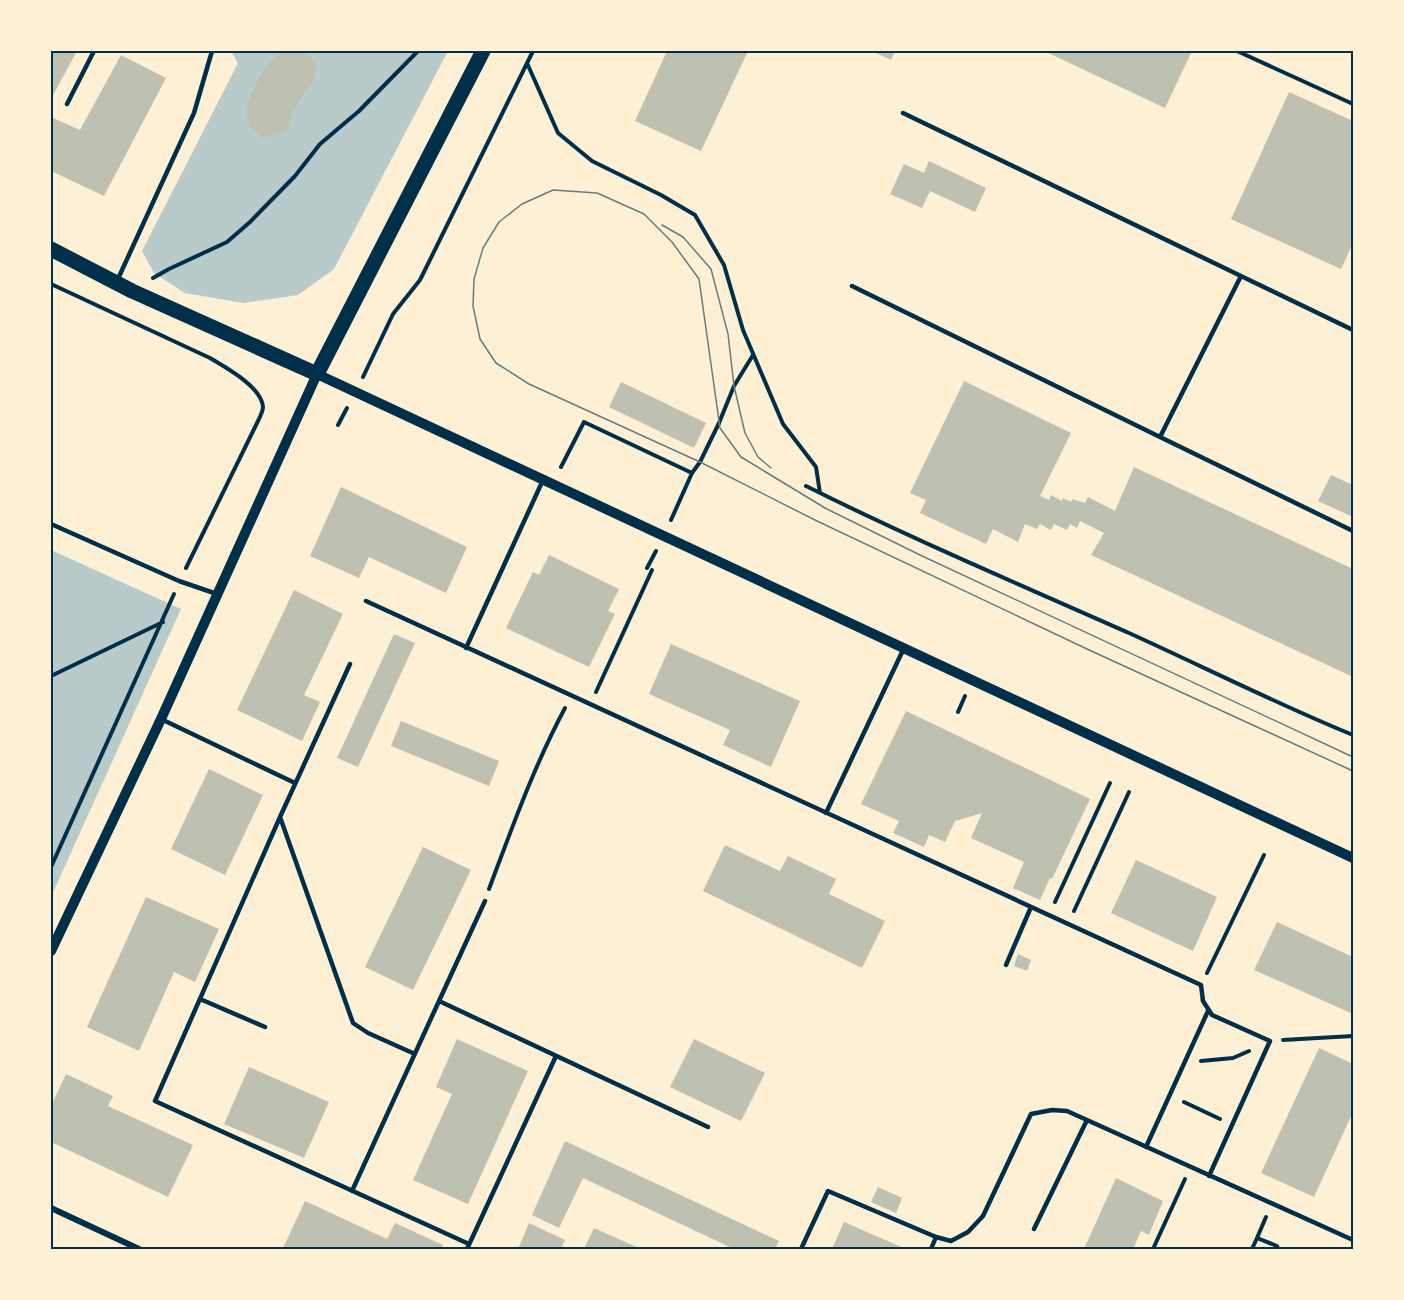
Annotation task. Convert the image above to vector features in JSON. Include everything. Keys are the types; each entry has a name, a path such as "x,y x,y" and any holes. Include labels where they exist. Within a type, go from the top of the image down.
{"main road":[{"path":"51,249 132,291 317,374 483,51"}],"street":[{"path":"51,951 161,719 317,374 1353,858"},
{"path":"51,1208 139,1249"}],"lane":[{"path":"67,104 94,51"},
{"path":"116,283 194,113 212,51"},
{"path":"903,113 1353,330"},
{"path":"1160,437 1241,276"},
{"path":"852,286 1353,531"},
{"path":"466,648 548,482"},
{"path":"51,524 179,581 217,594"},
{"path":"366,601 1201,985 1203,1000 1212,1015 1270,1041 1209,1176"},
{"path":"826,813 904,648"},
{"path":"351,664 295,783 155,1101 468,1247 556,1056"},
{"path":"161,719 295,783"},
{"path":"280,818 353,1023 368,1033 415,1054"},
{"path":"352,1191 485,901"},
{"path":"1006,964 1031,907"},
{"path":"200,999 265,1027"},
{"path":"439,1001 708,1128"},
{"path":"1146,1147 1208,1011"},
{"path":"801,1249 828,1191 936,1237 951,1241 968,1232 983,1216 1031,1114 1052,1110 1067,1111 1353,1240"},
{"path":"1034,1229 1087,1120"},
{"path":"931,1249 936,1237"}],"path":[{"path":"132,291 169,268 227,242 295,176 320,144 359,111 418,51"},
{"path":"338,425 393,314 420,280 533,51"},
{"path":"1238,51 1353,104"},
{"path":"527,63 558,133 592,160 695,215 724,265 743,330 783,424 816,467 820,493"},
{"path":"51,284 210,358 235,372 260,397 263,409 179,581 163,622 51,867"},
{"path":"548,482 584,422 692,473 700,462 719,423 734,386 754,355"},
{"path":"806,486 903,533 1146,641 1283,706 1353,735"},
{"path":"590,705 652,570"},
{"path":"51,676 163,622"},
{"path":"485,901 517,814 552,733 572,696"},
{"path":"1049,915 1110,783"},
{"path":"1068,924 1129,792"},
{"path":"1201,985 1264,855"},
{"path":"1270,1041 1353,1036"},
{"path":"1184,1062 1233,1058 1252,1049 1261,1037"},
{"path":"1169,1096 1232,1125"},
{"path":"1153,1249 1190,1168"},
{"path":"1252,1249 1272,1204"},
{"path":"1257,1238 1283,1249"}],"shaded area":[{"path":"231,51 448,51 334,269 298,295 243,303 185,293 154,273 142,251 238,63"},
{"path":"51,550 181,609 51,897"}],"building":[{"path":"51,51 77,51 51,99"},
{"path":"283,51 299,51 308,54 316,65 313,82 292,110 289,128 277,135 262,138 250,127 246,110 265,67"},
{"path":"667,51 748,51 701,151 635,121"},
{"path":"872,51 895,51 891,60"},
{"path":"1044,51 1192,51 1165,108"},
{"path":"121,55 166,78 104,196 51,171 51,117 80,130"},
{"path":"1289,92 1353,121 1353,243 1341,269 1231,219"},
{"path":"929,161 986,188 975,212 930,191 922,208 890,194 904,164 924,173"},
{"path":"964,381 1071,433 1040,496 1049,500 1051,495 1062,501 1063,498 1071,502 1072,499 1085,503 1088,497 1115,511 1134,467 1353,569 1353,677 1091,555 1104,533 1080,521 1077,528 1070,524 1067,530 1054,524 1051,530 1040,524 1037,529 1025,524 1018,542 993,529 986,544 920,513 926,500 910,493"},
{"path":"621,382 706,423 694,448 609,407"},
{"path":"1331,475 1353,485 1353,517 1318,501"},
{"path":"341,487 467,547 446,593 369,557 359,578 310,556"},
{"path":"549,555 619,589 608,611 615,614 589,667 506,628 533,572 539,575"},
{"path":"294,590 343,614 304,695 320,702 302,741 237,710"},
{"path":"394,634 415,643 358,767 337,758"},
{"path":"671,644 800,701 771,767 723,745 730,730 649,694"},
{"path":"906,711 1090,799 1040,900 1013,888 1024,862 971,838 982,813 955,821 945,842 929,835 924,847 893,833 899,821 861,804"},
{"path":"401,721 499,761 489,786 391,746"},
{"path":"209,769 263,795 225,875 171,849"},
{"path":"725,845 780,871 788,856 836,879 829,894 885,921 862,968 703,891"},
{"path":"423,847 471,870 413,990 365,967"},
{"path":"1136,860 1217,897 1193,951 1111,913"},
{"path":"146,897 219,929 195,982 174,972 139,1051 87,1027"},
{"path":"1277,922 1353,957 1353,1014 1254,970"},
{"path":"1018,954 1031,960 1027,971 1014,966"},
{"path":"457,1039 528,1071 468,1204 413,1180 452,1094 436,1087"},
{"path":"694,1039 765,1073 741,1121 670,1087"},
{"path":"1319,1048 1353,1064 1353,1112 1314,1197 1261,1173"},
{"path":"249,1067 329,1102 304,1158 224,1124"},
{"path":"66,1074 113,1096 108,1106 193,1145 168,1197 51,1142 51,1106"},
{"path":"565,1141 779,1241 775,1249 734,1249 583,1178 559,1228 532,1215"},
{"path":"1116,1178 1163,1201 1149,1235 1141,1231 1133,1249 1084,1249"},
{"path":"878,1187 902,1198 896,1213 871,1202"},
{"path":"305,1201 387,1239 395,1223 443,1245 441,1249 283,1248"},
{"path":"844,1222 906,1249 832,1249"},
{"path":"529,1223 565,1240 561,1249 518,1249"},
{"path":"594,1228 641,1249 584,1249"}],"tram line":[{"path":"1353,757 920,555 825,508 741,457 720,428 699,279 672,242 644,214 597,193 553,190 522,204 499,222 483,248 474,279 473,306 480,339 496,363 529,384 700,462 817,521 1087,649 1353,771"},
{"path":"662,225 683,237 711,269 728,334 734,386 745,433 758,457 771,468"}]}
